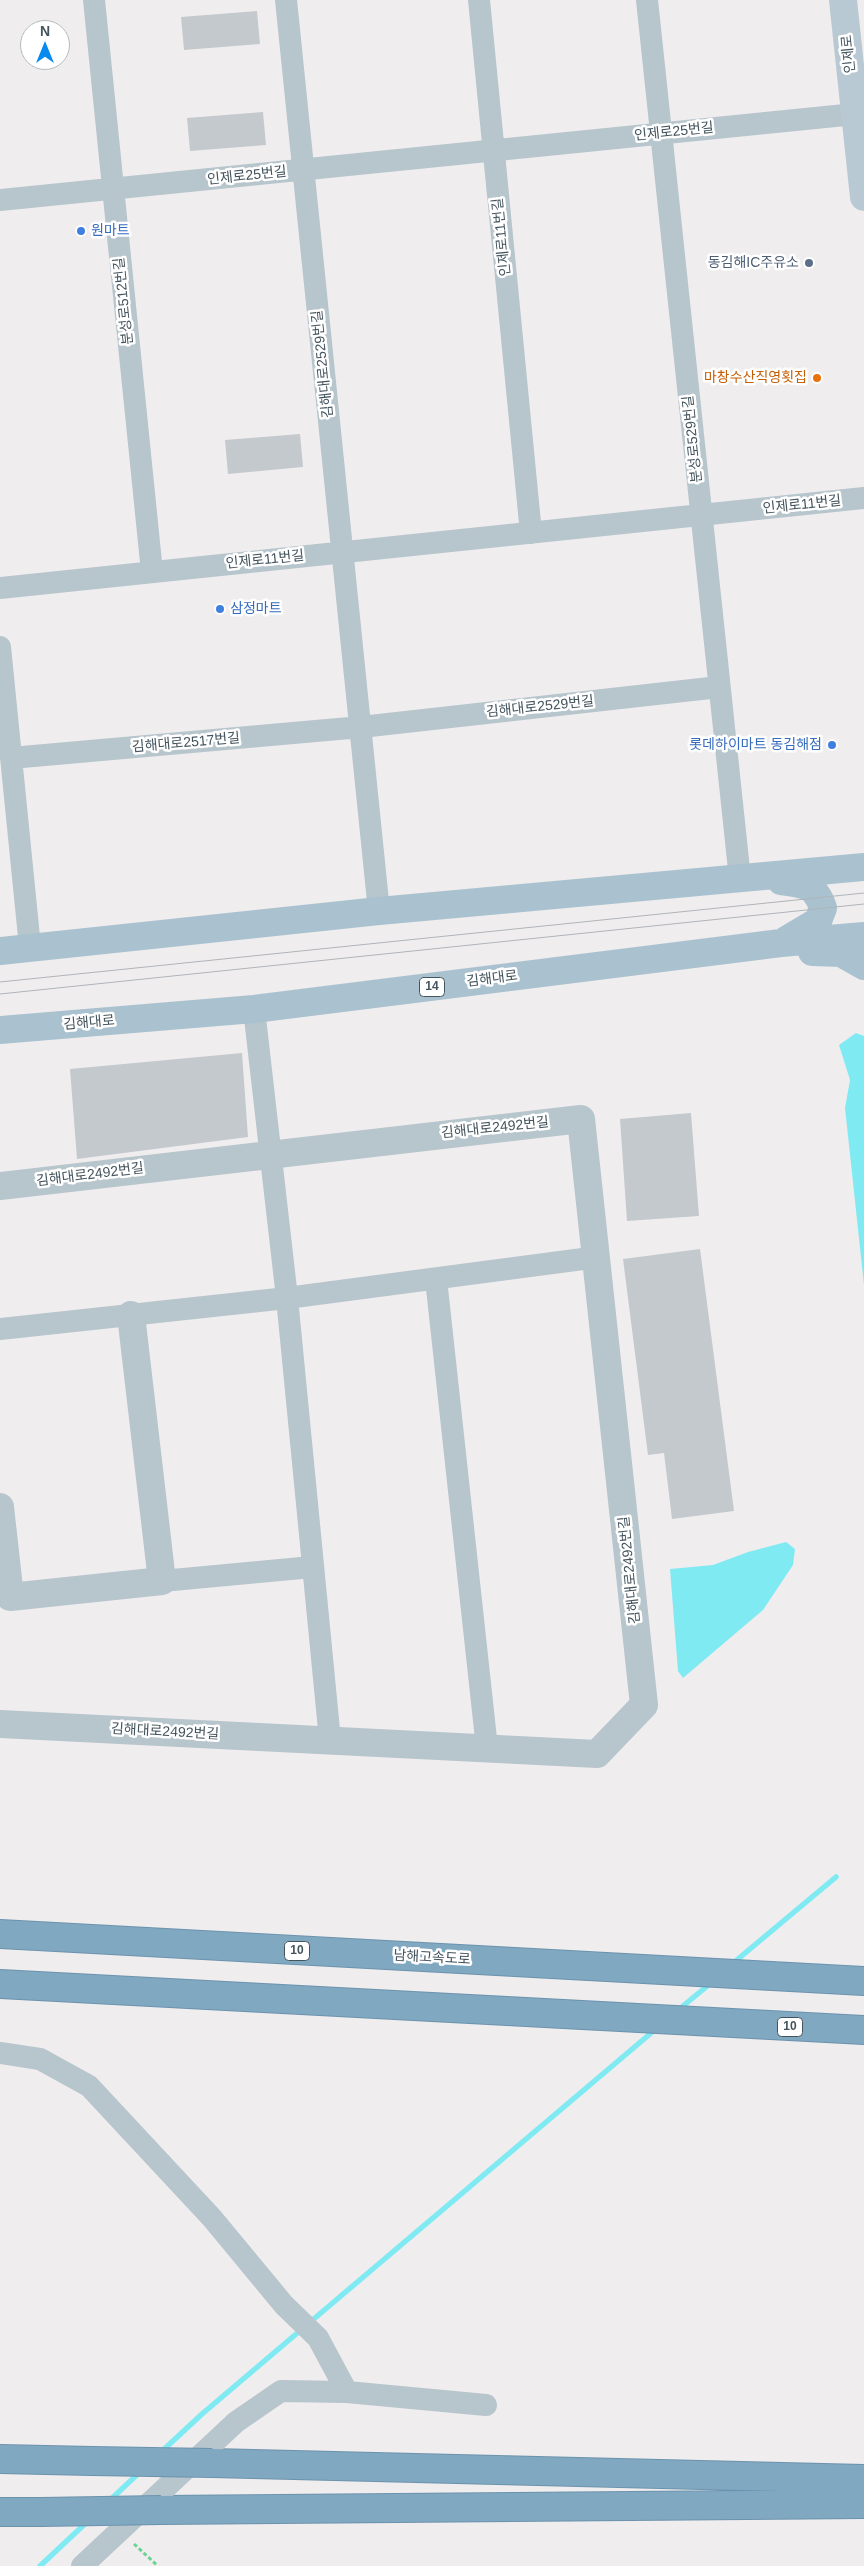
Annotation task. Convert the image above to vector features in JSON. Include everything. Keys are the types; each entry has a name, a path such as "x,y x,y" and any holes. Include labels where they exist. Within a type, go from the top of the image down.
{"highway":[{"name":"남해고속도로","path":"0,1934 594,1966 775,1978 864,1981"},
{"name":"10","path":"0,1984 564,2016 864,2030"},
{"path":"0,2459 212,2463 863,2485"},
{"path":"0,2512 161,2510 863,2485"}],"main road":[{"name":"인제로","path":"843,0 864,198"},
{"path":"0,951 380,911 864,867"},
{"path":"748,878 805,884 819,893 823,908 818,921 780,943"},
{"name":"김해대로","path":"0,1030 254,1009 780,943 864,936"},
{"path":"735,949 841,953 864,966"}],"street":[{"name":"분성로512번길","path":"94,0 152,572"},
{"name":"김해대로2529번길","path":"286,0 380,911"},
{"path":"479,0 493,151"},
{"name":"분성로529번길","path":"647,0 719,687 748,878"},
{"name":"인제로25번길","path":"0,200 855,114"},
{"name":"인제로11번길","path":"493,151 531,533"},
{"name":"인제로11번길","path":"0,588 864,498"},
{"path":"0,647 30,947"},
{"name":"김해대로2529번길","path":"361,727 719,687"},
{"name":"김해대로2517번길","path":"11,758 361,727"},
{"path":"254,1009 287,1298 330,1740"},
{"name":"김해대로2492번길","path":"0,1186 270,1153 581,1119 598,1257 644,1705 597,1754 0,1724"},
{"path":"0,1329 287,1298 598,1257"},
{"path":"436,1278 487,1748"},
{"path":"132,1315 162,1581"},
{"path":"0,1507 10,1597 312,1567"},
{"path":"0,2053 40,2059 89,2086 212,2218 284,2305 318,2338 347,2392"},
{"path":"82,2566 236,2422 281,2391 347,2392 486,2406"}],"path":[{"path":"121,2531 158,2566"}],"water":[{"path":"856,1033 864,1036 864,1285 845,1108 850,1080 839,1045"},
{"path":"786,1542 795,1549 793,1565 763,1610 683,1678 678,1671 670,1569 713,1565 748,1552"}],"building":[{"path":"257,11 260,44 184,50 181,17"},
{"path":"263,112 266,145 190,151 187,118"},
{"path":"300,434 303,467 228,474 225,440"},
{"path":"242,1053 248,1137 77,1159 70,1069"},
{"path":"691,1113 699,1216 627,1221 620,1119"},
{"path":"700,1249 734,1511 672,1519 664,1453 648,1455 623,1259"}],"waterway":[{"path":"732,1964 836,1877"},
{"path":"677,2011 712,1982"},
{"path":"309,2323 657,2028"},
{"path":"160,2453 202,2414 302,2329"},
{"path":"109,2501 141,2471"},
{"path":"40,2566 88,2521"}],"tram line":[{"path":"0,982 864,893"},
{"path":"0,994 864,904"}],"place":[{"name":"원마트","path":"81,231"},
{"name":"동김해IC주유소","path":"809,263"},
{"name":"마창수산직영횟집","path":"817,378"},
{"name":"삼정마트","path":"220,609"},
{"name":"롯데하이마트 동김해점","path":"832,745"}]}
